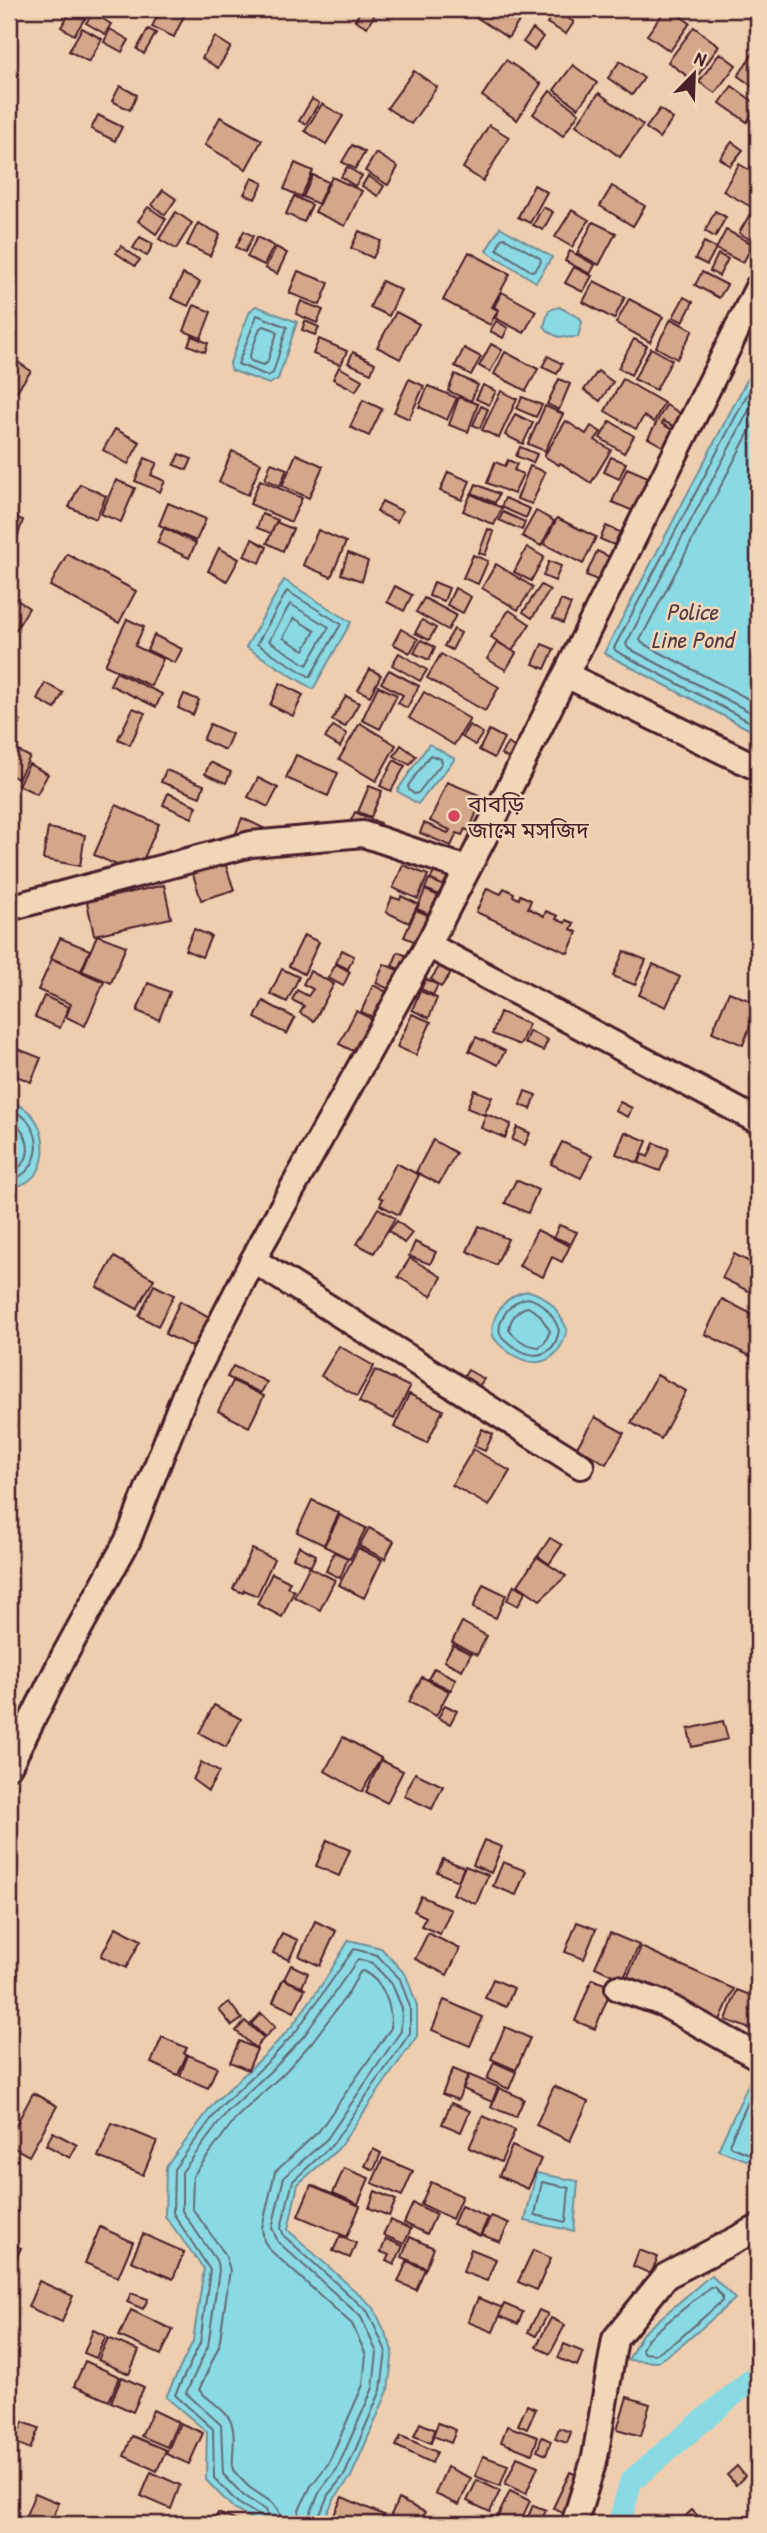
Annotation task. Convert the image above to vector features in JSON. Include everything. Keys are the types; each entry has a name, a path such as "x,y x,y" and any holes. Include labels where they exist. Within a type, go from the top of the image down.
{"street":[{"path":"9,1766 64,1656 128,1540 187,1389 253,1260 428,946 566,675 758,286"},
{"path":"566,675 758,768"},
{"path":"9,908 251,844 363,834 467,869"},
{"path":"428,946 758,1121"},
{"path":"253,1260 581,1466"},
{"path":"618,1988 662,2003 758,2057"},
{"path":"574,2524 595,2457 615,2339 666,2276 758,2228"}],"water":[{"path":"500,227 552,257 536,282 486,251"},
{"path":"256,306 297,322 278,379 269,384 231,370 230,363 250,311"},
{"path":"559,307 580,318 582,322 578,337 555,335 544,326 549,310"},
{"name":"Police Line Pond","path":"758,359 758,734 604,653"},
{"path":"284,580 351,622 313,689 246,647"},
{"path":"429,744 455,759 418,804 397,791"},
{"path":"9,1100 32,1115 41,1132 43,1151 42,1161 33,1177 23,1184 9,1188"},
{"path":"529,1291 552,1305 567,1329 555,1354 542,1361 534,1362 515,1356 501,1346 494,1338 492,1330 497,1314 507,1300"},
{"path":"349,1940 381,1948 406,1975 417,2006 417,2036 338,2149 298,2184 288,2230 374,2308 393,2350 388,2391 351,2477 334,2499 322,2524 260,2524 234,2509 206,2480 207,2432 166,2397 193,2341 204,2269 165,2216 166,2167 215,2102 292,2026"},
{"path":"752,2076 758,2079 758,2164 718,2150"},
{"path":"536,2173 578,2181 574,2231 525,2221"},
{"path":"711,2275 735,2299 682,2345 657,2362 628,2360 642,2334"}],"building":[{"path":"73,9 80,9 88,14 74,35 61,27"},
{"path":"160,9 169,9 184,16 174,37 152,27"},
{"path":"362,9 378,9 367,27 355,20"},
{"path":"477,9 527,9 508,38 473,15"},
{"path":"666,9 690,23 670,51 647,35"},
{"path":"554,10 574,22 566,34 547,23"},
{"path":"93,13 111,24 105,34 86,23"},
{"path":"694,27 719,46 694,81 668,62"},
{"path":"82,28 102,39 89,62 69,51"},
{"path":"110,29 129,40 122,52 104,42"},
{"path":"148,29 156,33 144,54 137,49"},
{"path":"533,29 543,37 534,50 523,42"},
{"path":"215,37 231,47 218,68 202,58"},
{"path":"756,49 758,51 758,90 738,76"},
{"path":"720,53 736,65 715,93 699,82"},
{"path":"506,60 541,84 517,120 482,96"},
{"path":"620,61 644,78 632,95 608,78"},
{"path":"573,65 597,83 578,108 554,90"},
{"path":"414,71 437,87 411,124 387,108"},
{"path":"120,86 137,95 130,110 112,101"},
{"path":"732,86 758,105 747,122 720,103"},
{"path":"550,91 579,113 563,136 533,114"},
{"path":"599,93 643,125 620,157 576,125"},
{"path":"312,99 319,103 306,124 299,121"},
{"path":"322,104 343,116 326,144 305,131"},
{"path":"660,109 673,119 659,138 646,128"},
{"path":"98,115 122,127 115,141 91,129"},
{"path":"220,117 262,140 246,169 205,145"},
{"path":"489,125 509,137 483,181 463,168"},
{"path":"732,142 743,150 730,166 720,158"},
{"path":"352,145 365,152 355,169 342,162"},
{"path":"376,153 398,167 388,185 365,171"},
{"path":"295,163 313,171 301,197 284,189"},
{"path":"739,164 758,175 758,204 755,209 723,191"},
{"path":"347,167 362,176 355,186 341,177"},
{"path":"313,175 328,182 318,204 303,197"},
{"path":"368,176 384,186 378,196 362,186"},
{"path":"332,177 362,191 345,226 315,212"},
{"path":"252,178 263,183 255,199 244,194"},
{"path":"534,185 547,192 530,223 518,217"},
{"path":"612,186 645,206 633,226 600,206"},
{"path":"163,190 176,199 165,215 152,205"},
{"path":"294,196 312,205 304,222 286,214"},
{"path":"148,207 166,219 156,234 138,221"},
{"path":"543,207 553,212 543,230 533,225"},
{"path":"572,210 589,220 572,247 555,237"},
{"path":"715,211 726,217 715,237 705,231"},
{"path":"176,212 192,223 176,249 159,239"},
{"path":"750,214 758,219 758,232 753,241 739,233"},
{"path":"593,222 616,233 599,265 577,253"},
{"path":"198,223 220,234 210,256 187,245"},
{"path":"726,230 753,244 743,263 716,249"},
{"path":"244,231 253,236 245,252 236,247"},
{"path":"359,231 381,241 373,258 351,248"},
{"path":"140,237 153,244 147,256 133,248"},
{"path":"257,237 274,246 264,265 247,257"},
{"path":"704,242 716,248 707,265 695,259"},
{"path":"121,246 140,260 135,266 116,253"},
{"path":"276,247 287,253 277,274 265,268"},
{"path":"570,251 595,265 590,274 565,261"},
{"path":"469,252 510,274 492,307 498,310 490,325 443,300"},
{"path":"718,254 728,259 719,276 710,271"},
{"path":"574,267 592,276 583,292 565,283"},
{"path":"298,271 329,283 320,305 289,293"},
{"path":"702,272 727,285 719,298 695,285"},
{"path":"183,274 200,282 188,306 171,298"},
{"path":"382,281 401,290 389,316 370,307"},
{"path":"594,281 625,297 614,319 583,302"},
{"path":"502,292 536,311 524,333 495,318 499,310 494,307"},
{"path":"684,297 693,302 683,322 673,317"},
{"path":"629,299 663,317 650,342 616,323"},
{"path":"301,301 323,310 317,323 296,314"},
{"path":"194,305 211,312 201,338 184,331"},
{"path":"396,312 419,324 400,359 377,347"},
{"path":"671,319 693,330 677,359 656,347"},
{"path":"305,321 319,327 315,335 302,330"},
{"path":"496,321 508,328 503,338 490,331"},
{"path":"192,336 208,343 205,352 188,345"},
{"path":"319,339 347,351 341,365 313,354"},
{"path":"634,339 647,346 631,375 618,368"},
{"path":"491,344 502,350 490,372 479,366"},
{"path":"464,348 481,357 471,375 455,366"},
{"path":"651,348 672,360 656,390 634,379"},
{"path":"353,352 375,363 371,373 348,363"},
{"path":"505,352 538,369 526,391 494,374"},
{"path":"9,356 31,371 16,392 9,387"},
{"path":"548,356 562,364 557,374 542,367"},
{"path":"339,367 362,380 356,391 333,379"},
{"path":"598,371 613,382 600,401 584,390"},
{"path":"455,374 478,385 471,401 448,391"},
{"path":"409,379 424,386 409,419 394,412"},
{"path":"559,379 570,384 559,410 547,404"},
{"path":"623,379 664,403 654,422 644,416 636,429 605,411"},
{"path":"483,385 496,391 489,405 476,399"},
{"path":"428,386 457,398 447,420 419,407"},
{"path":"501,391 517,399 499,438 482,430"},
{"path":"459,397 478,404 468,432 449,425"},
{"path":"522,397 542,405 536,417 517,409"},
{"path":"363,400 382,409 369,436 350,427"},
{"path":"666,405 682,414 675,427 663,421 662,424 673,430 664,447 648,438"},
{"path":"481,406 488,409 480,428 473,425"},
{"path":"545,406 563,414 545,451 528,444"},
{"path":"515,414 533,423 523,444 505,435"},
{"path":"566,421 586,434 591,426 601,432 595,440 611,450 591,483 544,456"},
{"path":"610,421 634,436 624,453 600,438"},
{"path":"115,429 140,442 128,464 103,450"},
{"path":"520,447 537,454 533,463 516,456"},
{"path":"232,451 261,463 248,495 219,482"},
{"path":"179,454 192,459 187,470 174,465"},
{"path":"296,454 323,466 309,498 282,486"},
{"path":"611,457 626,463 619,479 604,472"},
{"path":"145,458 157,463 151,475 165,481 160,492 135,481"},
{"path":"508,460 517,464 514,470 523,474 514,494 487,483 495,462 505,466"},
{"path":"271,463 287,469 280,486 265,479"},
{"path":"530,466 545,472 532,504 517,499"},
{"path":"627,468 648,477 633,511 612,502"},
{"path":"448,472 470,481 462,500 440,491"},
{"path":"116,480 135,488 121,522 101,514"},
{"path":"260,480 302,498 291,522 250,504"},
{"path":"80,484 106,496 96,519 69,507"},
{"path":"476,484 499,494 495,503 472,493"},
{"path":"471,494 502,508 494,525 463,511"},
{"path":"505,498 530,509 526,518 501,507"},
{"path":"382,501 402,511 397,522 377,512"},
{"path":"168,503 206,519 196,541 159,525"},
{"path":"536,511 554,521 541,546 522,536"},
{"path":"503,512 525,522 522,530 499,520"},
{"path":"262,514 278,520 273,534 257,528"},
{"path":"12,516 23,520 17,538 9,535"},
{"path":"557,518 596,537 583,564 544,544"},
{"path":"276,522 293,529 283,551 267,543"},
{"path":"606,526 620,532 614,545 600,539"},
{"path":"164,528 196,543 189,558 157,543"},
{"path":"488,529 494,532 485,555 479,553"},
{"path":"318,530 346,542 331,577 303,565"},
{"path":"252,539 267,547 260,563 244,556"},
{"path":"527,547 544,557 531,581 514,572"},
{"path":"219,548 239,559 227,581 208,571"},
{"path":"597,551 612,558 601,582 586,575"},
{"path":"348,553 368,561 362,581 341,574"},
{"path":"67,554 136,591 119,623 50,586"},
{"path":"473,555 488,561 478,584 463,578"},
{"path":"549,561 561,566 555,581 543,576"},
{"path":"496,564 533,587 518,610 482,588"},
{"path":"434,582 449,588 444,601 429,596"},
{"path":"541,585 550,590 532,618 523,612"},
{"path":"395,586 412,595 404,611 387,602"},
{"path":"455,588 471,597 463,613 447,605"},
{"path":"424,598 456,615 448,630 416,612"},
{"path":"16,599 29,608 15,631 9,628 9,610"},
{"path":"561,600 571,604 563,623 553,618"},
{"path":"509,610 530,624 512,651 491,637"},
{"path":"127,619 144,627 135,646 163,659 151,686 105,665"},
{"path":"422,620 436,628 429,640 415,633"},
{"path":"401,629 418,639 410,653 393,644"},
{"path":"454,629 461,633 452,650 444,646"},
{"path":"154,635 182,649 175,663 147,650"},
{"path":"421,640 435,647 429,660 414,653"},
{"path":"497,642 516,653 506,670 487,659"},
{"path":"542,644 554,649 545,669 533,664"},
{"path":"399,653 427,670 420,681 392,665"},
{"path":"441,654 499,687 485,711 427,678"},
{"path":"370,669 381,675 370,696 358,690"},
{"path":"389,670 419,686 407,708 398,703 403,695 381,683"},
{"path":"116,672 162,694 156,707 110,685"},
{"path":"45,683 63,693 55,709 37,699"},
{"path":"280,683 303,695 293,716 270,705"},
{"path":"378,686 397,695 380,729 362,720"},
{"path":"424,692 470,719 454,745 409,718"},
{"path":"184,694 199,700 193,715 178,708"},
{"path":"346,696 359,703 345,727 332,720"},
{"path":"133,708 145,713 130,745 118,739"},
{"path":"11,716 21,721 9,744 9,719"},
{"path":"360,723 396,745 376,781 339,759"},
{"path":"210,724 232,734 225,750 203,740"},
{"path":"469,725 483,733 475,745 462,737"},
{"path":"333,726 347,734 340,747 325,738"},
{"path":"489,730 504,738 494,758 479,750"},
{"path":"508,743 520,751 514,762 501,754"},
{"path":"401,745 416,756 410,765 394,756"},
{"path":"9,746 30,757 18,779 9,774"},
{"path":"296,755 338,773 328,796 286,778"},
{"path":"394,760 405,766 391,791 380,786"},
{"path":"210,762 231,772 226,783 205,774"},
{"path":"29,764 48,774 37,794 18,785"},
{"path":"166,770 204,785 200,797 161,782"},
{"path":"258,778 278,788 268,807 248,797"},
{"name":"বাবড়ি জামে মসজিদ","path":"447,782 479,795 473,809 477,811 469,831 465,829 462,835 457,833 451,846 420,833 424,823 448,833 450,830 430,821"},
{"path":"369,786 382,791 371,817 358,812"},
{"path":"168,793 197,806 192,818 163,805"},
{"path":"116,805 159,824 137,874 94,855"},
{"path":"355,812 380,823 375,834 350,822"},
{"path":"242,818 270,831 234,838"},
{"path":"48,828 85,835 80,866 43,859"},
{"path":"223,857 234,890 201,900 191,868"},
{"path":"403,865 428,875 418,899 393,888"},
{"path":"436,868 454,876 448,888 430,880"},
{"path":"429,879 451,889 447,898 425,889"},
{"path":"164,885 171,918 94,935 87,902"},
{"path":"487,888 501,894 504,888 519,899 520,895 531,900 528,908 544,916 546,911 558,916 556,919 565,923 566,920 574,923 571,929 577,932 568,953 476,912"},
{"path":"425,890 446,899 438,918 417,909"},
{"path":"401,896 418,904 409,923 386,912 392,897 400,900"},
{"path":"416,910 435,918 423,945 404,937"},
{"path":"194,929 211,936 202,957 185,950"},
{"path":"97,935 126,946 111,983 82,971"},
{"path":"304,935 319,942 304,974 289,966"},
{"path":"60,938 90,950 81,971 51,958"},
{"path":"342,950 354,956 348,969 336,963"},
{"path":"624,951 646,960 635,985 613,976"},
{"path":"398,952 414,959 408,973 392,966"},
{"path":"52,959 104,982 85,1026 66,1017 71,1004 38,990"},
{"path":"336,964 350,972 343,986 328,978"},
{"path":"384,964 402,972 393,991 376,983"},
{"path":"441,964 452,971 441,987 431,979"},
{"path":"653,964 680,977 666,1007 639,995"},
{"path":"282,969 299,977 287,1002 270,994"},
{"path":"310,971 334,984 314,1021 300,1013 304,1006 292,1000 297,990 308,996 313,989 303,984"},
{"path":"426,979 438,985 433,995 421,989"},
{"path":"148,983 170,992 159,1020 137,1011"},
{"path":"373,985 387,992 376,1018 361,1012"},
{"path":"420,991 437,998 429,1018 412,1010"},
{"path":"729,992 758,1004 743,1045 712,1032"},
{"path":"44,996 69,1007 60,1028 35,1017"},
{"path":"263,1001 295,1018 287,1034 255,1018"},
{"path":"356,1011 380,1023 363,1056 339,1044"},
{"path":"500,1012 529,1024 520,1045 492,1034"},
{"path":"412,1014 431,1022 416,1055 397,1047"},
{"path":"529,1031 548,1040 543,1051 524,1043"},
{"path":"476,1037 505,1051 498,1065 469,1051"},
{"path":"18,1049 41,1058 31,1082 9,1073"},
{"path":"474,1090 492,1097 484,1115 467,1108"},
{"path":"525,1091 536,1095 531,1109 520,1105"},
{"path":"620,1102 632,1108 628,1117 615,1111"},
{"path":"486,1114 511,1124 505,1138 481,1128"},
{"path":"517,1127 530,1133 525,1145 512,1140"},
{"path":"625,1132 647,1141 638,1163 616,1154"},
{"path":"433,1140 456,1153 439,1184 416,1172"},
{"path":"562,1142 592,1156 581,1178 551,1164"},
{"path":"654,1143 669,1149 660,1171 639,1163 642,1154 648,1157"},
{"path":"396,1163 419,1175 399,1215 380,1205 383,1199 379,1197"},
{"path":"516,1180 538,1190 528,1213 505,1203"},
{"path":"378,1208 395,1218 374,1253 357,1244"},
{"path":"397,1221 412,1233 404,1243 389,1231"},
{"path":"559,1225 577,1232 571,1244 554,1237"},
{"path":"479,1226 508,1239 496,1265 467,1251"},
{"path":"537,1230 570,1246 562,1262 552,1257 543,1277 519,1266"},
{"path":"415,1242 436,1252 430,1264 409,1256"},
{"path":"734,1254 758,1266 758,1296 722,1278"},
{"path":"114,1257 154,1279 137,1309 97,1287"},
{"path":"410,1258 442,1277 431,1296 398,1277"},
{"path":"154,1285 174,1295 158,1326 139,1316"},
{"path":"722,1299 758,1317 758,1360 705,1334"},
{"path":"180,1301 217,1321 199,1350 165,1334"},
{"path":"339,1346 374,1366 357,1396 321,1376"},
{"path":"233,1366 267,1382 261,1393 227,1377"},
{"path":"375,1370 410,1387 394,1419 359,1402"},
{"path":"468,1370 484,1379 479,1386 464,1376"},
{"path":"657,1375 686,1391 661,1439 631,1423"},
{"path":"233,1381 264,1396 249,1427 218,1411"},
{"path":"409,1394 443,1410 427,1443 394,1427"},
{"path":"595,1417 624,1433 606,1464 577,1447"},
{"path":"482,1429 493,1434 485,1451 474,1446"},
{"path":"473,1449 510,1471 489,1506 452,1485"},
{"path":"312,1500 339,1513 324,1545 297,1532"},
{"path":"340,1515 366,1528 350,1559 324,1546"},
{"path":"369,1528 394,1541 385,1559 359,1546"},
{"path":"550,1538 562,1545 549,1564 538,1556"},
{"path":"299,1546 316,1555 311,1566 293,1558"},
{"path":"358,1548 382,1560 364,1598 339,1585"},
{"path":"252,1549 274,1559 257,1596 244,1590 243,1593 233,1589"},
{"path":"334,1552 348,1558 340,1578 326,1571"},
{"path":"537,1557 566,1576 540,1600 518,1585"},
{"path":"309,1567 335,1580 320,1610 294,1597"},
{"path":"272,1573 290,1582 287,1587 294,1591 282,1617 257,1604"},
{"path":"483,1584 506,1595 496,1618 473,1608"},
{"path":"514,1585 526,1591 518,1606 507,1600"},
{"path":"462,1622 487,1636 477,1655 452,1642"},
{"path":"453,1645 471,1654 462,1670 444,1661"},
{"path":"434,1668 456,1679 451,1690 428,1679"},
{"path":"422,1677 449,1691 436,1716 409,1702"},
{"path":"214,1705 241,1719 226,1747 199,1733"},
{"path":"445,1705 457,1711 450,1724 438,1718"},
{"path":"723,1721 728,1739 692,1747 688,1729"},
{"path":"343,1737 381,1758 362,1792 325,1771"},
{"path":"381,1760 403,1771 387,1803 366,1792"},
{"path":"201,1762 219,1772 208,1791 193,1780"},
{"path":"415,1773 443,1786 432,1809 404,1796"},
{"path":"327,1840 350,1850 339,1876 316,1866"},
{"path":"484,1840 502,1847 491,1873 473,1865"},
{"path":"443,1859 464,1867 458,1881 437,1872"},
{"path":"503,1862 526,1871 516,1895 493,1886"},
{"path":"465,1866 488,1875 476,1904 453,1894"},
{"path":"421,1896 451,1910 440,1934 421,1926 426,1917 414,1911"},
{"path":"315,1921 336,1931 320,1966 299,1956"},
{"path":"577,1922 596,1929 584,1959 565,1952"},
{"path":"116,1927 141,1940 126,1968 101,1956"},
{"path":"282,1933 298,1940 289,1960 273,1953"},
{"path":"428,1933 460,1949 447,1975 415,1959"},
{"path":"610,1933 639,1945 623,1980 595,1967"},
{"path":"641,1947 734,1989 720,2020 627,1978"},
{"path":"291,1965 308,1973 302,1987 284,1979"},
{"path":"283,1979 305,1989 294,2012 273,2002"},
{"path":"493,1979 514,1988 506,2007 485,1998"},
{"path":"592,1979 612,1987 595,2029 575,2021"},
{"path":"737,1990 758,1998 758,2032 726,2020"},
{"path":"444,2000 483,2017 470,2046 432,2030"},
{"path":"229,2002 242,2019 232,2026 219,2010"},
{"path":"261,2013 275,2027 265,2037 251,2024"},
{"path":"245,2021 264,2038 255,2048 236,2031"},
{"path":"505,2027 530,2038 516,2070 491,2059"},
{"path":"162,2037 187,2048 178,2075 151,2063"},
{"path":"239,2041 257,2049 248,2070 230,2062"},
{"path":"188,2055 217,2067 208,2088 180,2076"},
{"path":"494,2062 516,2072 509,2089 487,2079"},
{"path":"453,2069 468,2075 458,2100 442,2094"},
{"path":"469,2075 498,2087 492,2102 463,2089"},
{"path":"554,2086 588,2102 570,2141 536,2125"},
{"path":"499,2088 524,2099 516,2117 491,2107"},
{"path":"33,2093 57,2106 29,2156 9,2145 9,2138"},
{"path":"451,2103 470,2111 461,2132 442,2124"},
{"path":"483,2116 515,2130 501,2162 469,2148"},
{"path":"112,2123 157,2141 143,2175 98,2157"},
{"path":"53,2132 77,2145 70,2158 46,2145"},
{"path":"512,2146 541,2159 528,2189 499,2176"},
{"path":"373,2149 381,2153 374,2170 365,2166"},
{"path":"383,2158 413,2171 402,2196 372,2183"},
{"path":"344,2168 369,2178 358,2204 333,2193"},
{"path":"431,2182 462,2196 452,2219 421,2204"},
{"path":"311,2185 360,2206 347,2237 298,2216"},
{"path":"375,2191 396,2200 389,2216 369,2208"},
{"path":"413,2203 436,2214 427,2234 404,2223"},
{"path":"461,2206 488,2218 480,2236 453,2224"},
{"path":"491,2216 509,2223 500,2242 482,2235"},
{"path":"390,2220 411,2229 404,2244 383,2235"},
{"path":"100,2227 133,2242 118,2277 85,2263"},
{"path":"143,2234 184,2252 173,2279 131,2261"},
{"path":"340,2236 356,2243 350,2258 333,2251"},
{"path":"410,2237 434,2248 426,2268 402,2257"},
{"path":"386,2239 403,2246 394,2265 386,2261 389,2255 381,2252"},
{"path":"9,2243 21,2248 9,2274"},
{"path":"471,2249 496,2259 487,2281 463,2272"},
{"path":"533,2250 551,2258 537,2290 518,2282"},
{"path":"639,2250 658,2257 651,2274 633,2266"},
{"path":"407,2261 425,2269 416,2290 398,2282"},
{"path":"39,2281 73,2296 62,2322 28,2307"},
{"path":"131,2293 148,2299 143,2309 127,2302"},
{"path":"478,2298 503,2308 493,2332 468,2322"},
{"path":"504,2304 523,2312 518,2324 499,2316"},
{"path":"131,2310 173,2330 161,2355 119,2336"},
{"path":"539,2310 548,2314 536,2336 528,2332"},
{"path":"551,2318 565,2325 550,2354 536,2347"},
{"path":"93,2330 106,2336 96,2358 84,2353"},
{"path":"108,2338 139,2351 129,2374 98,2360"},
{"path":"564,2344 583,2352 577,2366 558,2358"},
{"path":"85,2361 120,2377 109,2401 74,2386"},
{"path":"122,2377 144,2387 133,2412 111,2402"},
{"path":"627,2397 650,2404 641,2436 617,2429"},
{"path":"527,2405 536,2409 527,2429 518,2425"},
{"path":"153,2410 178,2422 167,2447 141,2436"},
{"path":"23,2422 39,2428 30,2449 14,2442"},
{"path":"180,2423 203,2433 189,2464 166,2454"},
{"path":"420,2423 436,2430 431,2443 414,2436"},
{"path":"438,2423 456,2430 451,2443 433,2436"},
{"path":"507,2426 538,2437 532,2454 501,2442"},
{"path":"559,2428 571,2432 567,2443 555,2439"},
{"path":"132,2436 166,2450 157,2471 124,2456"},
{"path":"401,2436 437,2452 432,2463 396,2446"},
{"path":"542,2437 551,2441 546,2455 537,2451"},
{"path":"483,2456 508,2465 500,2486 475,2476"},
{"path":"517,2457 538,2466 526,2494 505,2484"},
{"path":"737,2466 745,2476 736,2485 727,2475"},
{"path":"447,2467 471,2478 459,2505 435,2494"},
{"path":"151,2472 180,2485 171,2509 141,2496"},
{"path":"570,2472 587,2479 570,2515 553,2508"},
{"path":"477,2480 500,2491 490,2512 467,2501"},
{"path":"510,2491 530,2501 519,2524 494,2524"},
{"path":"35,2493 59,2503 50,2524 23,2523"},
{"path":"342,2497 384,2515 380,2524 330,2524"},
{"path":"398,2499 425,2512 419,2524 387,2524"},
{"path":"533,2505 546,2510 540,2524 525,2524"},
{"path":"692,2510 703,2521 700,2524 677,2524"},
{"path":"218,2513 243,2524 213,2524"}],"waterway":[{"path":"619,2524 631,2481 758,2374"}],"place":[{"name":"বাবড়ি জামে মসজিদ","path":"454,816"}]}
